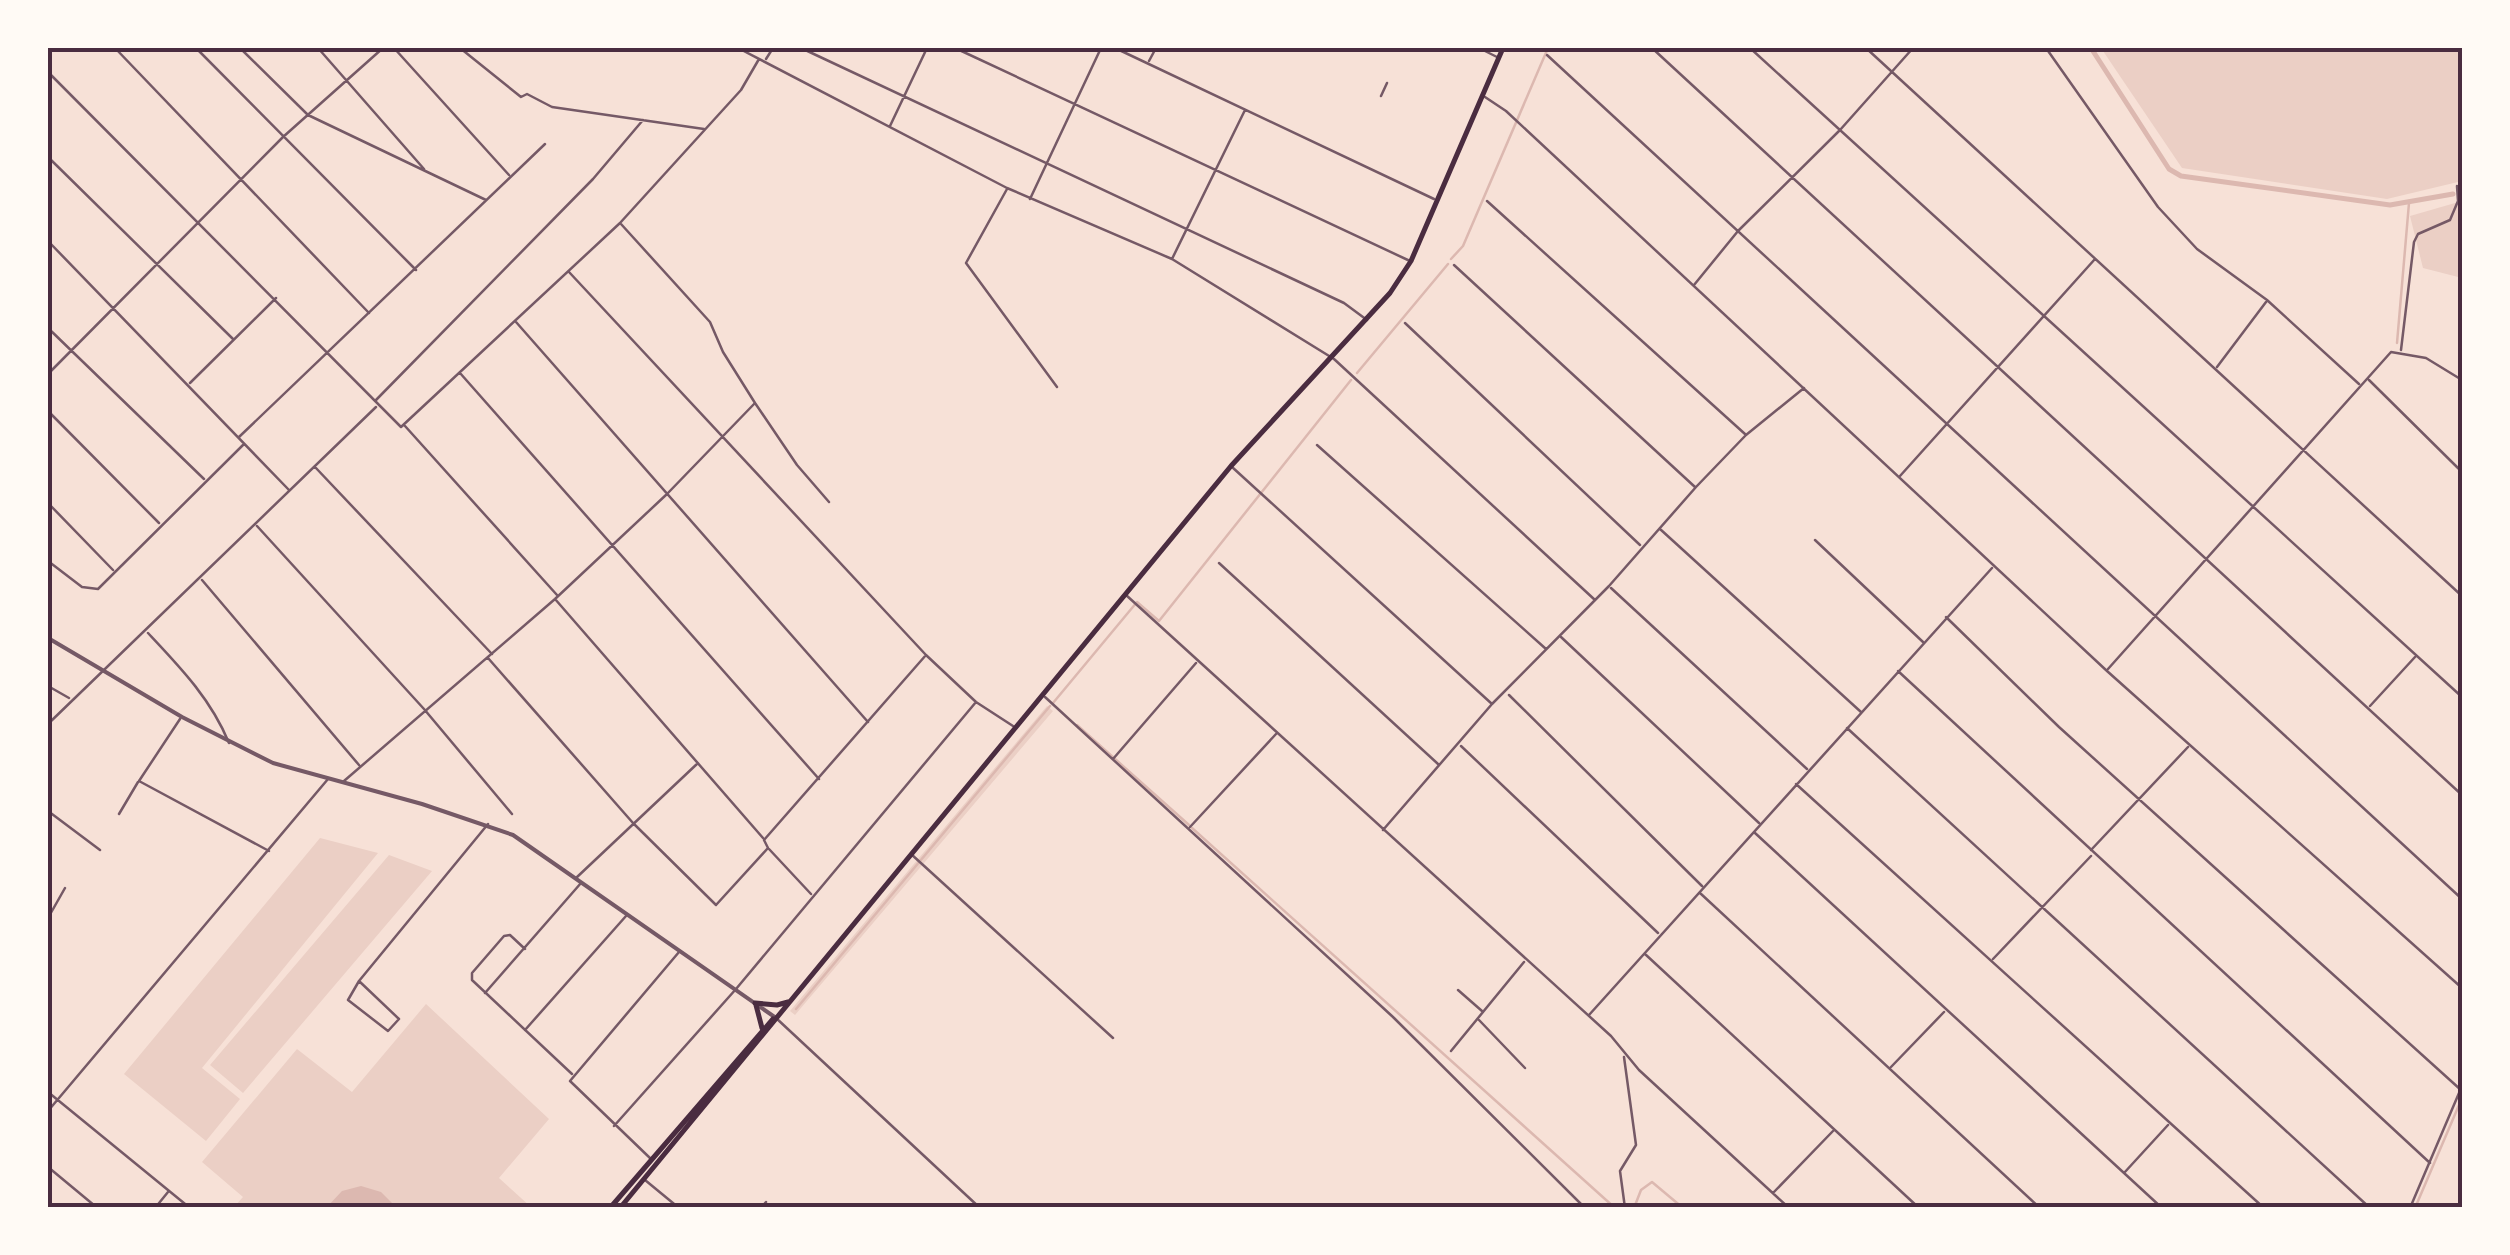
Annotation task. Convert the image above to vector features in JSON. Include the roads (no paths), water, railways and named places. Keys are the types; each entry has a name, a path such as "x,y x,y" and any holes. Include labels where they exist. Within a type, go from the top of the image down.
{"main road":[{"path":"654,1161 1231,466 1368,320 1411,262 1503,48"},
{"path":"762,1029 755,1003 777,1006 791,1000"},
{"path":"620,1208 762,1029 776,1018"},
{"path":"610,1208 641,1177"}],"street":[{"path":"114,48 370,314"},
{"path":"196,48 417,271"},
{"path":"240,48 308,114 486,200"},
{"path":"318,48 425,170"},
{"path":"48,374 160,266 283,137 383,48"},
{"path":"394,48 510,176"},
{"path":"460,48 521,97 527,94 552,107 705,130"},
{"path":"740,48 1007,188 1172,259 1334,359 1595,600"},
{"path":"765,61 774,48"},
{"path":"801,48 1344,303 1368,320"},
{"path":"889,127 927,48"},
{"path":"955,48 1411,262"},
{"path":"1030,199 1100,48"},
{"path":"1115,48 1438,201"},
{"path":"1149,63 1156,48"},
{"path":"1479,48 1498,58"},
{"path":"1652,48 2462,794"},
{"path":"1750,48 2462,698"},
{"path":"1866,48 2462,596"},
{"path":"1694,286 1738,231 1840,130 1913,48"},
{"path":"2046,48 2158,207 2197,249 2267,300 2360,386"},
{"path":"1547,56 2462,899"},
{"path":"48,72 276,298 397,426 405,426 620,223 741,90 759,58"},
{"path":"1381,96 1387,83"},
{"path":"1482,96 1516,121 2189,746 2462,988"},
{"path":"1172,259 1246,109"},
{"path":"48,724 290,491 593,179 643,120"},
{"path":"238,437 417,271 545,144"},
{"path":"48,158 232,340"},
{"path":"2400,352 2414,242 2418,234 2450,220 2458,201 2457,186"},
{"path":"1007,188 966,263 1058,387"},
{"path":"1487,201 1746,435"},
{"path":"620,223 710,322 722,352 755,403 797,465 829,502"},
{"path":"48,241 290,491"},
{"path":"1900,476 2096,258"},
{"path":"1454,264 1696,487"},
{"path":"569,271 721,439 926,655 999,721 1019,725"},
{"path":"188,384 276,298"},
{"path":"2216,368 2267,300"},
{"path":"514,320 868,723"},
{"path":"1405,322 1642,546"},
{"path":"48,328 205,480"},
{"path":"2107,670 2390,352 2426,358 2462,380"},
{"path":"459,372 820,780"},
{"path":"2368,379 2462,472"},
{"path":"1382,831 1492,704 1609,586 1696,487 1746,435 1804,388"},
{"path":"343,782 556,597 667,494 755,403"},
{"path":"48,410 161,526"},
{"path":"405,426 812,895"},
{"path":"48,562 82,587 98,589 244,444"},
{"path":"1317,444 1547,650"},
{"path":"314,466 490,657 633,823 712,904 768,848"},
{"path":"1231,466 1492,704"},
{"path":"48,502 115,572"},
{"path":"256,525 424,708 512,814"},
{"path":"1659,528 1861,712"},
{"path":"1815,540 1924,643"},
{"path":"1219,563 1439,765"},
{"path":"1588,1016 1994,566"},
{"path":"201,578 360,766"},
{"path":"1609,586 1808,770"},
{"path":"1126,594 1588,1016 1624,1055 1789,1208"},
{"path":"1946,618 2140,799 2462,1088 2410,1208"},
{"path":"147,632 189,677 218,718 229,743"},
{"path":"1560,636 1760,824"},
{"path":"48,638 182,717 273,763 488,824 513,835 776,1018 980,1208"},
{"path":"764,840 926,655"},
{"path":"2368,708 2416,656"},
{"path":"1113,758 1197,662"},
{"path":"1898,670 2090,853 2430,1163"},
{"path":"48,686 70,699"},
{"path":"1507,693 1704,887"},
{"path":"1042,694 1393,1017 1585,1208"},
{"path":"614,1126 736,990 976,702"},
{"path":"119,814 182,717"},
{"path":"1847,728 2040,910 2370,1208"},
{"path":"1188,828 1277,733"},
{"path":"1460,745 1660,934"},
{"path":"1991,961 2189,746"},
{"path":"575,879 698,763"},
{"path":"48,1112 329,778"},
{"path":"139,781 270,852"},
{"path":"1796,784 2264,1208"},
{"path":"48,810 100,850"},
{"path":"359,982 399,1019 388,1031 348,1000 359,982 488,824"},
{"path":"1753,831 2162,1208"},
{"path":"910,853 1114,1038"},
{"path":"484,994 581,884"},
{"path":"48,918 65,888"},
{"path":"1699,892 2040,1208"},
{"path":"524,1031 628,914"},
{"path":"525,948 508,934 471,974 484,994 574,1075"},
{"path":"654,1161 570,1083 680,951"},
{"path":"1644,953 1919,1208"},
{"path":"1450,1051 1525,960"},
{"path":"1458,990 1484,1012"},
{"path":"1890,1068 1946,1010"},
{"path":"1478,1020 1525,1068"},
{"path":"1624,1055 1636,1145 1620,1170 1625,1208"},
{"path":"48,1092 190,1208"},
{"path":"2124,1173 2169,1124"},
{"path":"1773,1193 1834,1130"},
{"path":"48,1168 96,1206"},
{"path":"641,1177 678,1208"},
{"path":"155,1208 169,1191"},
{"path":"761,1208 766,1202"}],"waterway":[{"path":"1451,259 1463,246 1548,48"},
{"path":"2091,48 2169,169 2181,176 2390,205 2453,194"},
{"path":"2397,343 2409,203"},
{"path":"1357,373 1448,264"},
{"path":"1053,703 1137,602 1159,621 1351,380"},
{"path":"796,1009 1050,706"},
{"path":"1077,725 1189,825"},
{"path":"1192,828 1615,1208"},
{"path":"2415,1208 2462,1098"},
{"path":"1634,1208 1641,1190 1652,1182 1683,1208"}]}
